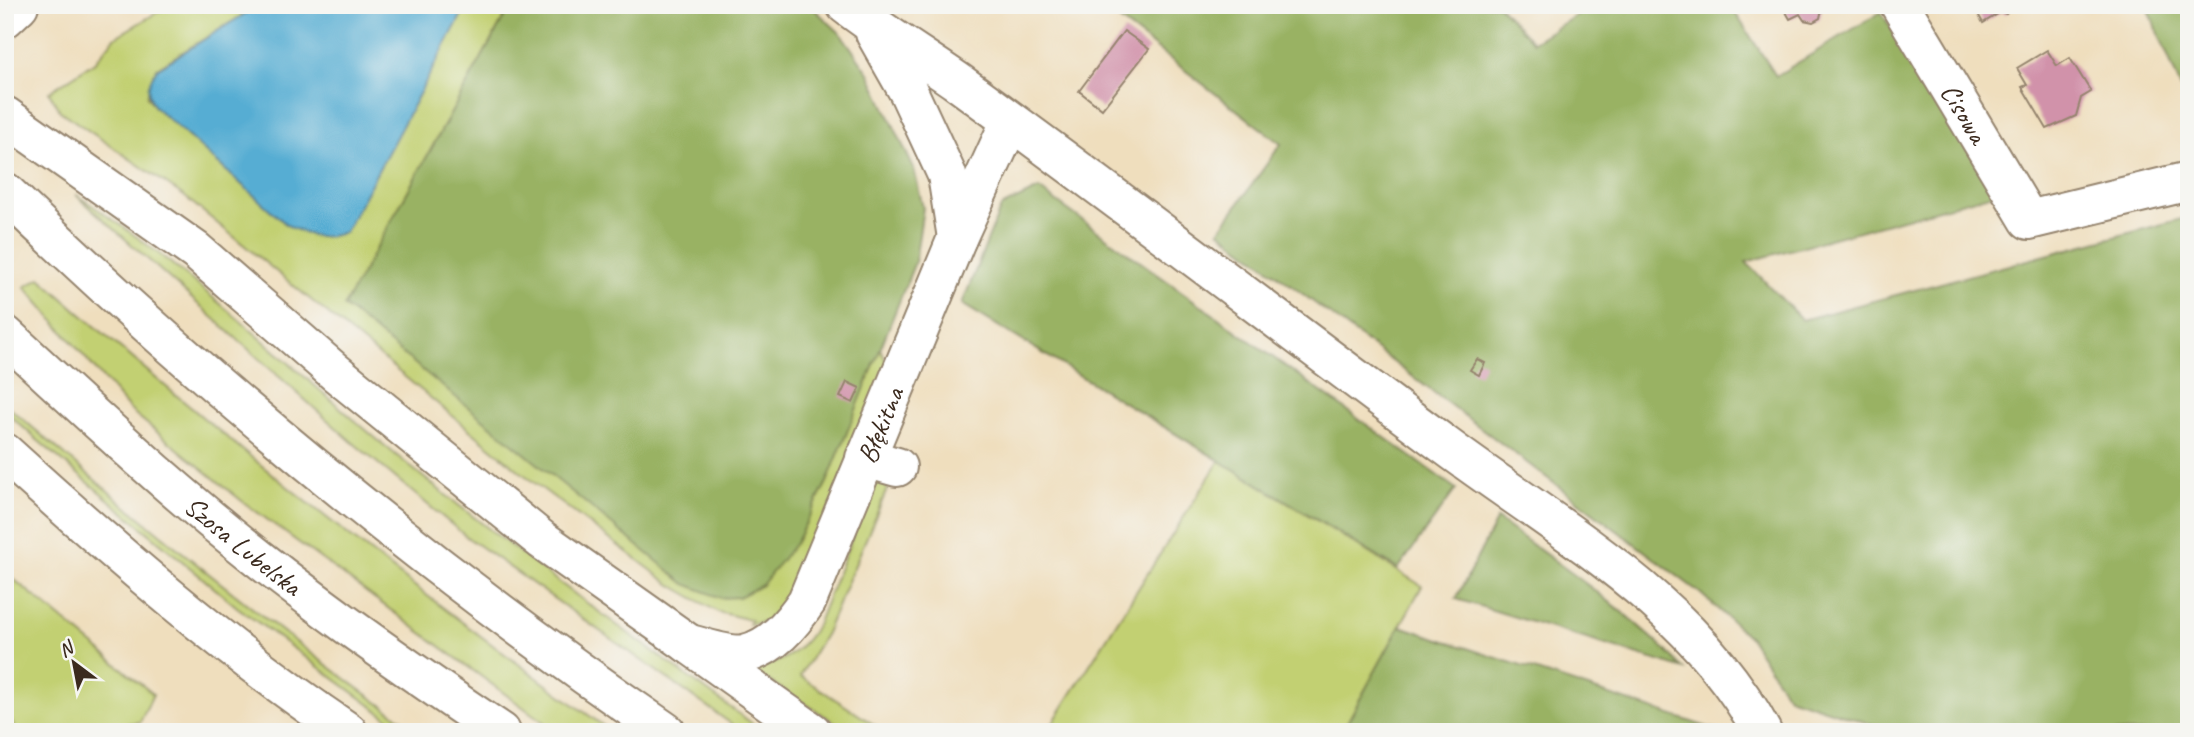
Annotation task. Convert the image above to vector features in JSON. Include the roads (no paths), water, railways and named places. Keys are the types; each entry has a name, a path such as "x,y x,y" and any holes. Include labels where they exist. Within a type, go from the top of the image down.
{"main road":[{"path":"5,18 19,5"},
{"name":"Cisowa","path":"1900,5 2029,220 2189,181"},
{"path":"857,14 957,82 1486,476 1637,584 1694,635 1743,695 1762,732"},
{"path":"857,14 908,91 947,175 957,238"},
{"path":"5,116 195,251 335,372 541,540 812,732"},
{"name":"Błękitna","path":"690,644 743,655 770,642 791,624 807,601 881,462 957,238 1010,122"},
{"path":"5,192 204,375 367,513 553,654 666,732"},
{"name":"Szosa Lubelska","path":"5,335 97,421 232,537 412,672 502,732"},
{"path":"5,453 205,626 256,667 348,732"}],"water":[{"path":"259,5 467,5 345,232 315,236 287,225 155,107 149,96 150,83 157,69"}]}
